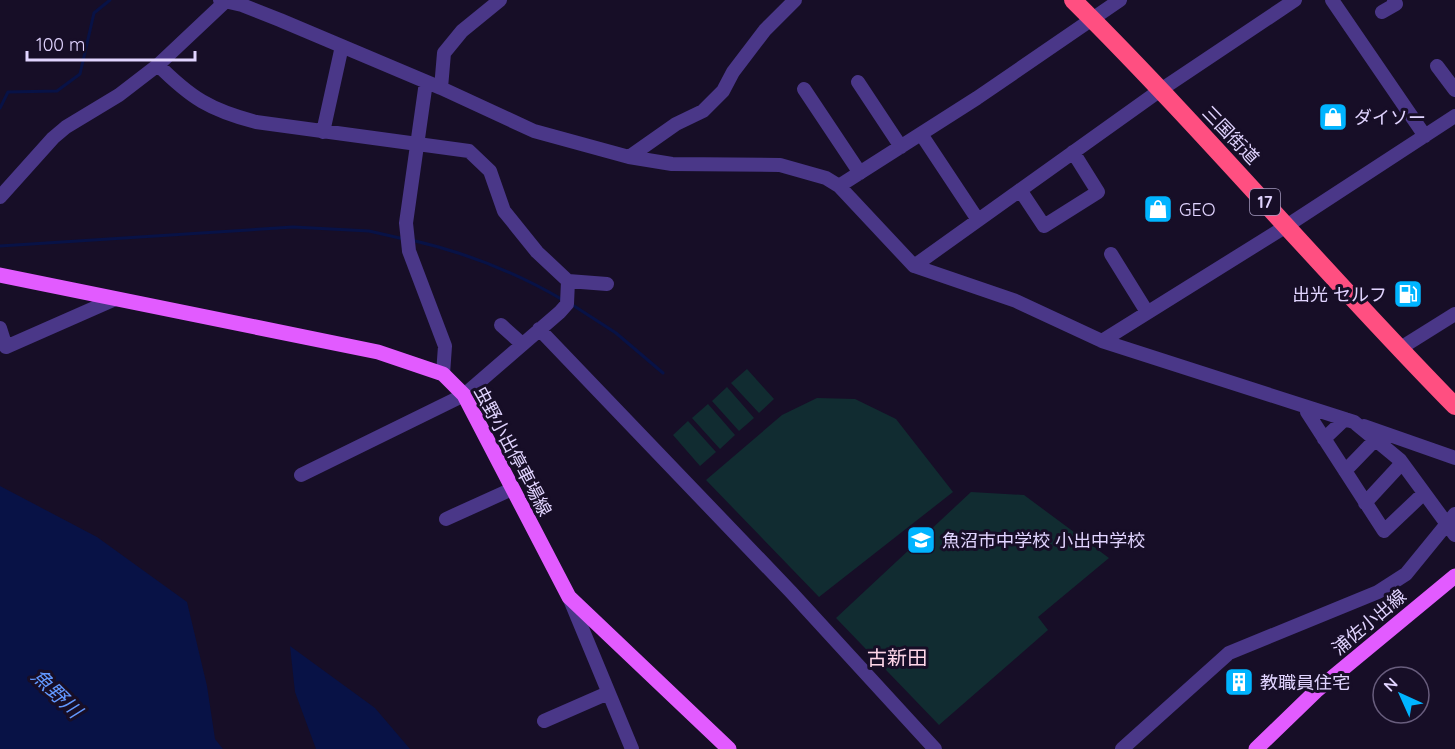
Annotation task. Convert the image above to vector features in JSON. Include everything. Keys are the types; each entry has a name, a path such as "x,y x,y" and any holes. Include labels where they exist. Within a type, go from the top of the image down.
{"highway":[{"name":"三国街道","path":"1073,0 1288,225 1399,349 1455,406"}],"main road":[{"name":"虫野小出停車場線","path":"0,275 378,352 443,374 464,395 569,597 729,749"},
{"name":"浦佐小出線","path":"1256,749 1316,691 1455,576"}],"street":[{"path":"441,88 444,53 462,31 500,0"},
{"path":"628,157 676,124 703,111 723,91 733,72 765,30 795,0"},
{"path":"839,186 921,134 1119,0"},
{"path":"914,266 1159,91 1295,0"},
{"path":"1332,0 1425,136"},
{"path":"1382,12 1396,4 1394,0"},
{"path":"0,197 59,132 119,95 158,65 223,1 242,5 342,46 534,131 628,157 711,166 780,165 826,177 839,186 914,266 1016,302 1101,341 1350,421 1455,458"},
{"path":"323,132 342,46"},
{"path":"158,65 185,93 214,108 256,122 469,151 490,171 504,211 567,293"},
{"path":"1437,66 1455,90"},
{"path":"426,82 407,232 408,247 445,346 443,374"},
{"path":"858,82 901,147"},
{"path":"804,89 860,173"},
{"path":"1101,341 1288,225 1455,116"},
{"path":"921,134 978,220"},
{"path":"1020,190 1044,226 1098,192 1073,152"},
{"path":"1112,254 1148,312"},
{"path":"301,475 464,395 539,329 567,293 608,284"},
{"path":"0,328 6,348 116,299"},
{"path":"1399,349 1455,314"},
{"path":"501,325 522,344"},
{"path":"539,329 791,592 936,749"},
{"path":"1307,412 1383,531 1424,493"},
{"path":"1324,439 1350,421"},
{"path":"1350,421 1402,463 1424,493 1450,518 1455,535"},
{"path":"1345,471 1376,440"},
{"path":"1365,503 1402,463"},
{"path":"446,519 512,489"},
{"path":"1122,749 1230,653 1378,592 1406,574 1450,518"},
{"path":"569,597 632,749"},
{"path":"544,721 608,693"}],"green space":[{"path":"747,369 774,399 759,413 731,383"},
{"path":"727,387 754,418 739,431 712,401"},
{"path":"817,398 855,399 896,419 953,492 819,597 706,480 782,415"},
{"path":"708,404 735,435 720,449 692,418"},
{"path":"688,421 716,452 700,466 673,435"},
{"path":"971,492 1024,495 1109,558 1038,617 1048,630 939,725 836,618"}],"water":[{"name":"魚野川","path":"0,486 97,537 187,602 207,686 215,739 223,749 0,749"},
{"path":"290,646 375,708 410,749 316,749 295,692"}],"waterway":[{"path":"0,108 8,92 57,91 80,74 94,13 110,0"},
{"path":"0,246 293,227 369,231 404,239"},
{"path":"411,240 450,250 489,264 563,300"},
{"path":"571,304 616,333 663,373"}],"place":[{"name":"ダイソー","path":"1333,117"},
{"name":"GEO","path":"1158,209"},
{"name":"出光 セルフ","path":"1408,294"},
{"name":"魚沼市中学校 小出中学校","path":"921,540"},
{"name":"教職員住宅","path":"1239,682"}],"district":[{"name":"古新田","path":"897,657"}]}
